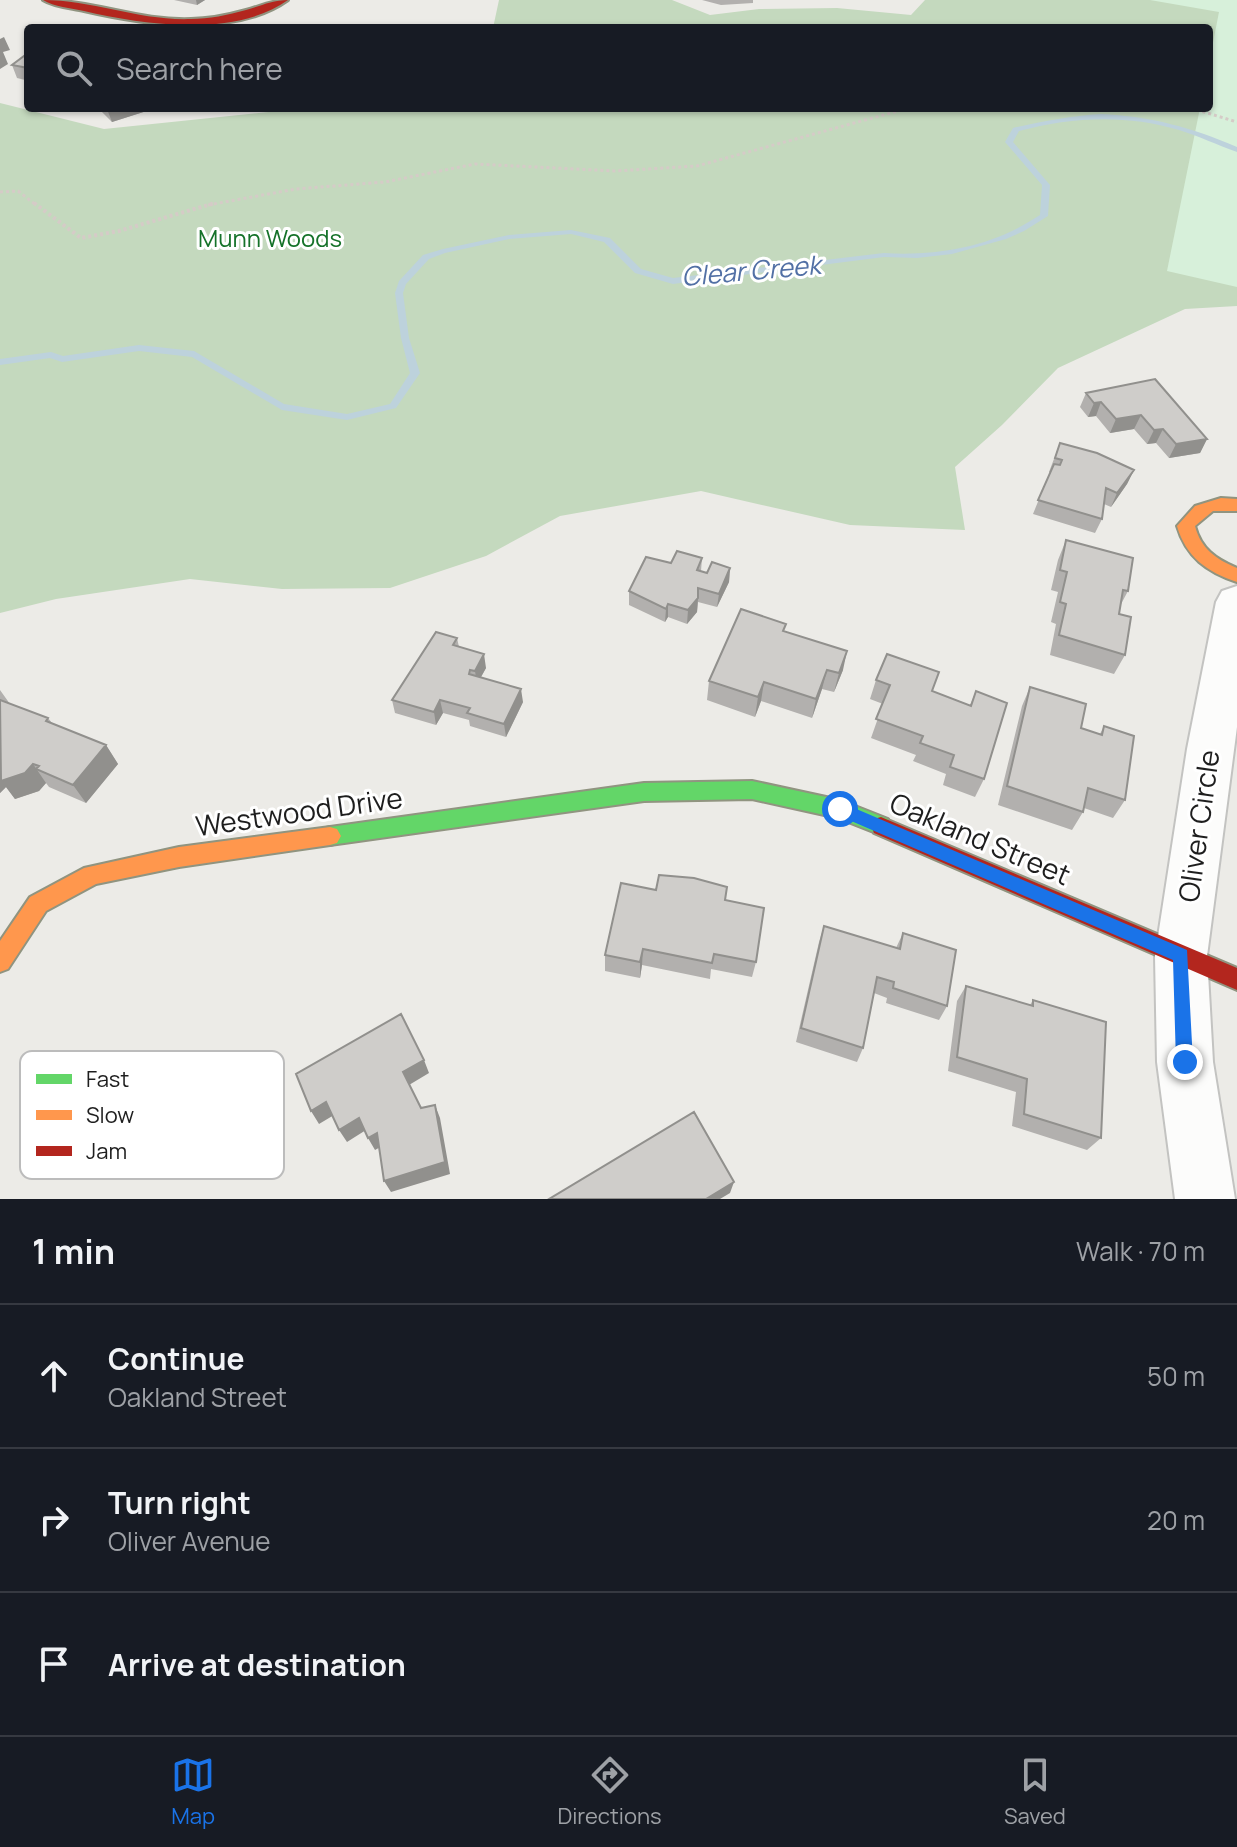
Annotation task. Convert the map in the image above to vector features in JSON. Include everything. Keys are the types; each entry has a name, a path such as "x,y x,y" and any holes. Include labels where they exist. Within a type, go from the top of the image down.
{"street":[{"path":"48,0 158,24"},
{"path":"212,24 241,18 283,0"},
{"path":"1237,505 1214,504 1200,508 1186,526 1195,550 1207,562 1237,575"},
{"name":"Oliver Circle","path":"1205,1199 1185,1062 1181,956 1210,749 1237,602"},
{"name":"Oakland Street","path":"644,792 752,790 840,809 1237,979"},
{"name":"Westwood Drive","path":"0,961 38,904 92,875 179,857 644,792"}],"path":[{"path":"0,192 18,191 81,238 119,231 228,199 296,189 385,182 475,164 615,171 697,166 894,112"},
{"path":"1204,112 1237,122"}],"green space":[{"name":"Munn Woods","path":"499,0 672,0 710,15 759,9 837,8 911,15 925,0 1237,0 1237,306 1185,309 1058,368 955,467 965,530 850,525 701,491 560,516 486,556 390,588 282,589 190,579 56,599 0,613 0,103 24,109 24,112 36,112 104,129 268,112 1213,112 1213,24 494,24"},
{"path":"1150,0 1237,0 1237,287 1167,271 1199,112 1213,112 1213,43 1219,12"}],"building":[{"path":"24,56 24,67 12,65"},
{"path":"1155,379 1207,439 1176,444 1163,429 1154,430 1141,415 1116,419 1101,402 1094,403 1086,393"},
{"path":"1060,443 1097,453 1134,470 1117,493 1106,488 1102,519 1038,500 1054,464 1060,465 1062,460 1055,458"},
{"path":"1066,540 1133,558 1128,591 1123,590 1119,614 1131,617 1125,655 1059,635 1066,604 1060,602 1067,572 1060,570"},
{"path":"677,551 702,558 697,570 707,573 712,562 730,568 719,594 698,588 698,598 688,610 668,604 666,609 629,591 646,557 671,563"},
{"path":"741,609 786,624 783,631 847,651 839,673 827,670 816,699 764,682 758,697 709,681"},
{"path":"436,632 457,638 453,645 484,654 475,671 470,670 469,674 521,689 504,724 467,713 470,708 440,700 434,712 392,700"},
{"path":"887,654 939,672 932,691 971,706 976,691 1007,703 984,779 950,767 954,755 920,743 923,736 876,719 890,685 876,680"},
{"path":"1030,687 1086,704 1081,728 1102,735 1104,726 1134,736 1125,800 1088,788 1083,812 1007,786"},
{"path":"0,700 106,745 73,785 36,769 39,766 33,764 25,773 1,781"},
{"path":"659,875 694,878 727,887 725,900 764,908 756,962 714,954 712,963 643,949 640,962 605,955 621,883 656,890"},
{"path":"824,926 900,949 903,933 956,950 947,1006 893,988 894,982 877,977 863,1048 801,1028"},
{"path":"966,986 1033,1006 1033,1000 1106,1022 1101,1138 1024,1114 1027,1079 957,1057"},
{"path":"401,1014 424,1060 403,1072 421,1108 435,1105 445,1162 384,1181 377,1133 368,1138 359,1118 339,1130 326,1102 311,1111 296,1074"},
{"path":"694,1112 734,1182 706,1199 549,1199"}],"waterway":[{"name":"Clear Creek","path":"0,362 51,355 62,359 139,348 194,354 282,407 347,417 393,406 415,373 405,338 399,293 402,283 426,257 443,251 509,237 571,232 607,240 638,271 673,281 884,255 935,254 970,248 1003,237 1044,216 1046,185 1009,142 1016,130 1074,118 1128,118 1182,129 1237,150"}],"traffic: fast":[{"path":"330,836 644,792 752,790 840,809 881,826"}],"traffic: slow":[{"path":"1237,505 1207,507 1190,519 1186,526 1193,544 1204,558 1237,575"},
{"path":"0,961 38,904 92,875 179,857 330,836"}],"traffic: jam":[{"path":"48,0 166,22 221,19 283,0"},
{"path":"881,826 1237,979"}],"route":[{"path":"840,809 1181,956 1185,1062"}]}
